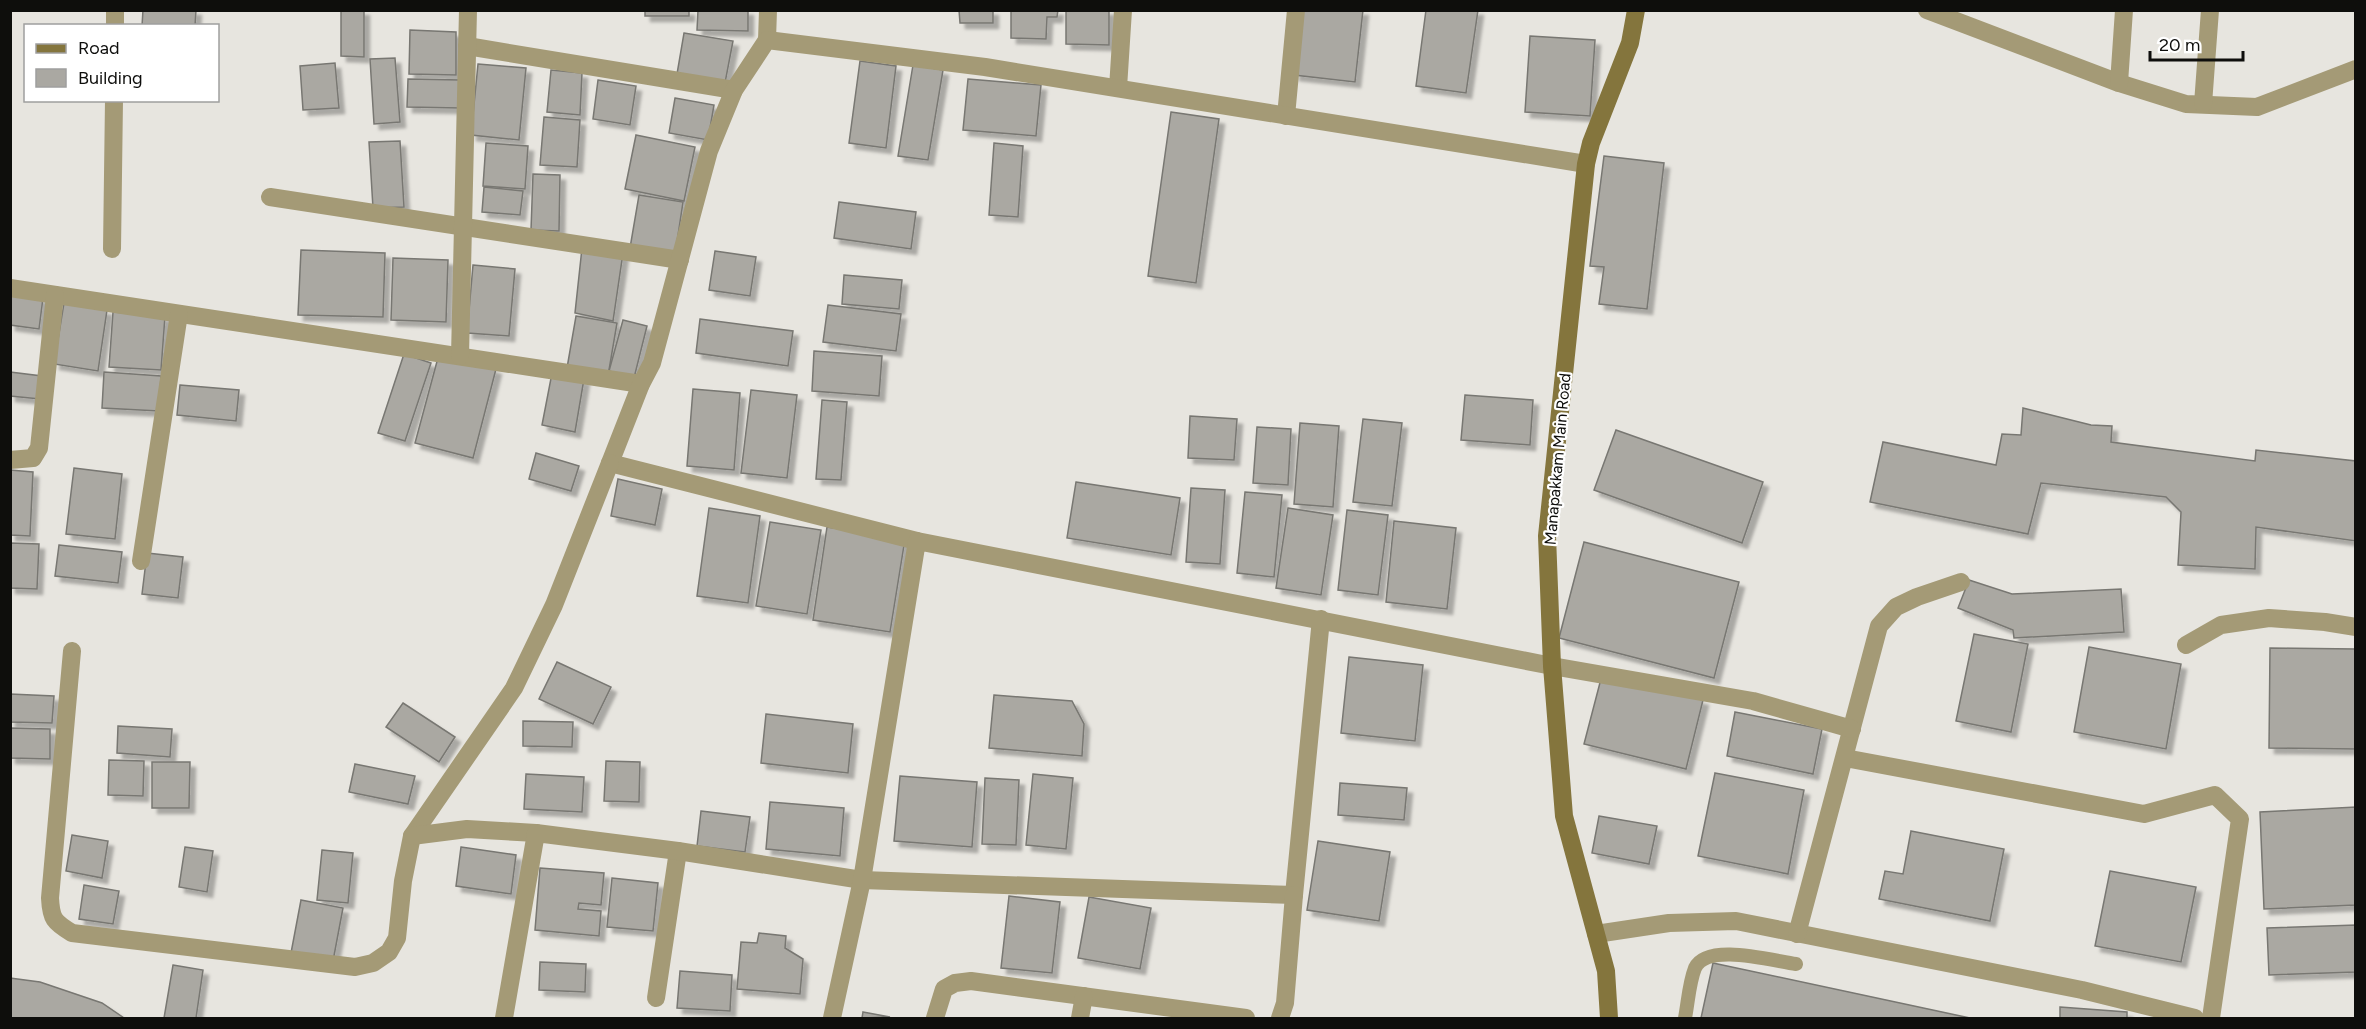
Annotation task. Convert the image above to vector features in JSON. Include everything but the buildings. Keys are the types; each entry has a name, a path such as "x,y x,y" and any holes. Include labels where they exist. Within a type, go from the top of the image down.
{"main road":[{"name":"Manapakkam Main Road","path":"1609,1018 1606,971 1564,816 1552,666 1547,536 1586,164 1591,143 1630,43 1636,10"}],"street":[{"path":"459,356 468,10"},
{"path":"72,651 51,898 51,914 58,924 72,933 355,967 373,963 389,952 397,938 411,836 514,688 554,605 641,384 652,363 709,151 734,90 767,40 768,10"},
{"path":"1118,88 1123,10"},
{"path":"1286,116 1296,10"},
{"path":"1927,10 2119,83 2186,104 2257,107 2355,69"},
{"path":"2119,83 2124,10"},
{"path":"2203,104 2211,10"},
{"path":"767,40 985,67 1586,164"},
{"path":"467,46 734,90"},
{"path":"112,249 114,102"},
{"path":"270,196 680,260"},
{"path":"10,288 641,384"},
{"path":"10,460 33,458 39,448 55,295"},
{"path":"141,561 179,314"},
{"path":"610,463 917,541 1552,666 1753,701 1852,729"},
{"path":"832,1018 862,880 917,541"},
{"path":"1797,934 1879,626 1896,607 1961,582"},
{"path":"2186,645 2221,626 2268,618 2325,622 2355,627"},
{"path":"1280,1018 1285,1003 1321,620"},
{"path":"1845,758 2144,814 2215,795 2240,819 2211,1018"},
{"path":"411,836 467,829 536,832 678,851 862,880 1294,895"},
{"path":"504,1018 536,832"},
{"path":"656,998 678,851"},
{"path":"1596,934 1670,922 1736,921 2082,990 2195,1018"},
{"path":"935,1018 944,989 956,983 971,981 1246,1018"},
{"path":"1080,1018 1084,996"}],"lane":[{"path":"1685,1018 1696,967 1706,957 1722,953 1796,964"}]}
